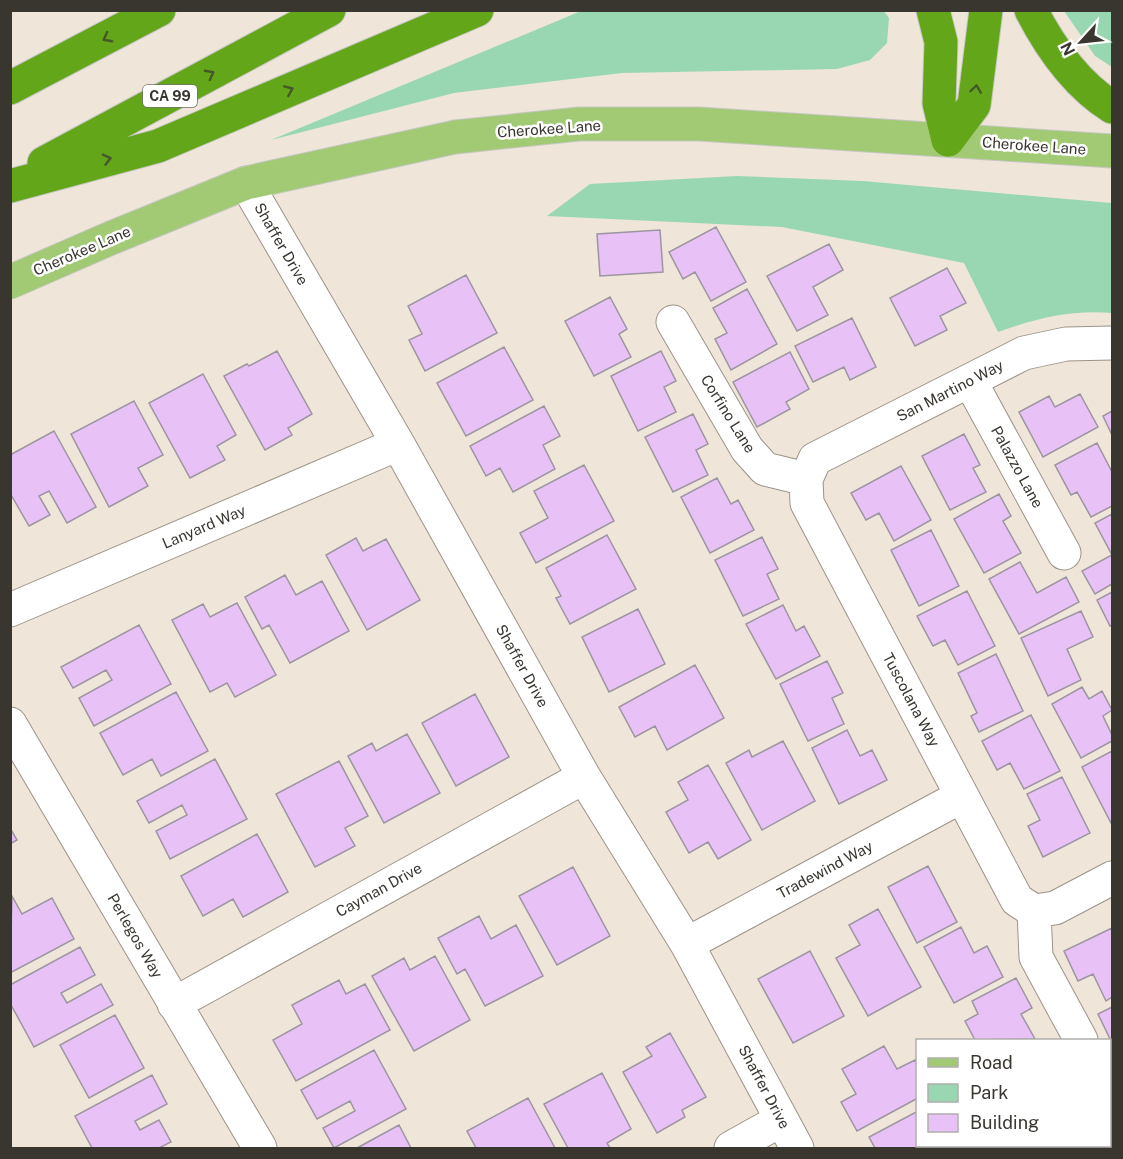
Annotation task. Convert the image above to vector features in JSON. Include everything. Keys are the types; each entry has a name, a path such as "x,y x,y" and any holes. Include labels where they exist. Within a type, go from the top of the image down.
{"highway":[{"path":"10,88 159,10"},
{"name":"CA 99","path":"10,181 329,10"},
{"path":"10,186 158,146 477,10"},
{"path":"933,10 941,42 939,103 948,140"},
{"path":"948,140 974,105 986,10"},
{"path":"1031,10 1046,38 1076,75 1105,103 1113,107"}],"main road":[{"name":"Cherokee Lane","path":"10,282 246,183 455,137 579,124 699,123 1113,151"}],"street":[{"name":"Shaffer Drive","path":"246,183 398,444 584,777 687,944 797,1149"},
{"name":"Corfino Lane","path":"673,322 747,449 765,469 806,479"},
{"name":"San Martino Way","path":"806,479 815,459 1024,353 1066,344 1113,343"},
{"name":"Palazzo Lane","path":"969,381 1064,553"},
{"name":"Lanyard Way","path":"10,610 398,444"},
{"name":"Tuscolana Way","path":"806,479 807,503 1017,900 1034,911"},
{"name":"Perlegos Way","path":"10,724 260,1149"},
{"name":"Cayman Drive","path":"174,1004 584,777"},
{"name":"Tradewind Way","path":"687,944 962,796"},
{"path":"1080,1039 1036,957 1034,911 1055,908 1113,878"},
{"path":"731,1149 781,1120"}],"green space":[{"path":"883,10 889,18 887,43 870,60 837,69 622,73 454,93 271,140 581,11"},
{"path":"1064,11 1112,11 1112,67 1095,56"},
{"path":"737,176 863,181 1112,203 1112,313 1054,316 998,332 964,263 782,227 547,216 590,184"}],"building":[{"path":"716,227 746,282 711,301 695,272 683,279 669,252"},
{"path":"660,230 663,272 600,276 597,234"},
{"path":"829,244 843,270 813,287 828,315 797,331 767,276"},
{"path":"947,268 966,303 940,316 947,330 915,346 890,298"},
{"path":"466,275 497,333 425,371 409,340 422,334 408,306"},
{"path":"747,289 777,344 731,370 715,339 727,333 713,308"},
{"path":"610,297 627,329 619,334 631,357 594,376 565,321"},
{"path":"852,318 876,367 850,380 844,367 813,382 795,346"},
{"path":"504,347 533,400 466,436 437,383"},
{"path":"277,351 312,414 288,428 292,435 265,450 224,376"},
{"path":"661,351 676,381 664,387 676,412 638,431 611,376"},
{"path":"790,352 809,389 786,402 790,409 757,427 733,382"},
{"path":"203,374 236,435 217,446 225,460 190,478 149,403"},
{"path":"1080,394 1098,427 1043,457 1019,412 1049,396 1055,407"},
{"path":"134,401 163,455 138,468 148,486 109,507 71,434"},
{"path":"544,406 560,436 543,445 555,469 513,492 500,468 486,476 470,446"},
{"path":"1112,411 1112,435 1103,416"},
{"path":"693,414 708,444 696,450 708,475 673,492 645,437"},
{"path":"54,431 96,507 67,523 49,491 39,496 50,515 29,526 10,493 10,455"},
{"path":"964,434 980,465 973,468 986,492 950,510 922,456"},
{"path":"1097,443 1112,472 1112,506 1091,517 1077,492 1071,495 1055,465"},
{"path":"584,465 614,521 536,563 520,533 548,518 534,491"},
{"path":"901,466 931,520 894,541 879,513 866,520 851,493"},
{"path":"717,478 731,504 738,500 754,530 710,553 681,497"},
{"path":"999,494 1011,516 1003,521 1021,553 984,573 954,519"},
{"path":"1112,514 1112,555 1095,523"},
{"path":"931,530 959,586 919,606 891,550"},
{"path":"607,535 636,589 570,624 556,598 561,596 546,568"},
{"path":"762,537 778,569 767,574 779,599 743,616 715,560"},
{"path":"356,538 363,551 386,539 420,600 367,630 326,555"},
{"path":"1112,555 1112,584 1095,594 1082,571"},
{"path":"1020,562 1037,593 1066,577 1079,602 1019,634 989,579"},
{"path":"285,575 296,595 322,581 349,631 290,663 269,625 262,629 245,597"},
{"path":"967,591 995,646 958,665 945,640 933,646 917,616"},
{"path":"1112,592 1112,625 1110,626 1097,600"},
{"path":"237,603 276,675 235,697 227,683 210,692 172,620 203,604 210,617"},
{"path":"783,605 796,631 804,626 820,656 776,679 746,624"},
{"path":"638,609 665,664 609,692 582,637"},
{"path":"1081,611 1093,637 1067,649 1081,680 1048,696 1021,638"},
{"path":"139,625 171,684 94,726 79,698 112,680 106,670 73,688 61,667"},
{"path":"996,654 1023,711 979,732 971,716 977,713 958,673"},
{"path":"827,661 843,693 832,698 844,724 808,741 780,684"},
{"path":"695,665 724,718 667,750 655,726 635,737 619,707"},
{"path":"1082,687 1089,699 1102,691 1112,710 1103,716 1112,735 1112,741 1081,758 1052,704"},
{"path":"176,692 208,751 161,776 152,759 123,775 100,733"},
{"path":"475,694 509,757 456,786 422,723"},
{"path":"1031,715 1060,771 1024,789 1010,763 997,770 982,741"},
{"path":"847,730 860,756 872,750 887,780 839,804 812,748"},
{"path":"407,734 440,793 384,823 348,756 372,743 376,751"},
{"path":"783,741 815,801 762,830 726,763 749,750 752,757"},
{"path":"1112,751 1112,822 1111,823 1082,767"},
{"path":"215,759 247,819 170,859 156,831 187,815 182,805 149,823 137,801"},
{"path":"339,761 368,816 345,828 355,846 315,867 276,794"},
{"path":"708,765 751,840 718,859 708,842 689,853 666,812 688,800 678,782"},
{"path":"1062,777 1090,833 1043,857 1028,826 1040,820 1027,794"},
{"path":"10,828 17,840 10,844"},
{"path":"257,834 288,892 243,917 233,899 203,916 181,876"},
{"path":"928,866 957,922 917,943 888,887"},
{"path":"573,867 610,936 557,965 519,896"},
{"path":"12,896 22,914 52,898 74,939 10,973"},
{"path":"878,909 921,987 868,1016 836,958 860,945 849,925"},
{"path":"479,916 491,939 516,925 543,976 485,1006 465,969 457,974 438,938"},
{"path":"961,927 974,953 987,946 1003,977 954,1003 924,947"},
{"path":"1112,928 1112,997 1106,1001 1093,974 1078,981 1064,951"},
{"path":"80,947 95,975 61,993 67,1003 101,984 113,1005 34,1047 10,1003 10,985"},
{"path":"810,951 844,1016 793,1043 758,979"},
{"path":"435,956 470,1020 414,1051 372,976 404,958 410,970"},
{"path":"1016,978 1032,1008 1021,1014 1035,1039 974,1039 965,1021 978,1014 972,1001"},
{"path":"339,980 346,994 365,984 390,1030 296,1081 273,1040 302,1024 292,1005"},
{"path":"1112,1007 1112,1043 1111,1039 1098,1014"},
{"path":"115,1015 144,1068 89,1098 60,1045"},
{"path":"670,1033 706,1097 682,1110 685,1117 657,1133 623,1072 652,1056 646,1047"},
{"path":"884,1046 897,1069 916,1061 916,1099 857,1131 841,1102 856,1094 842,1069"},
{"path":"374,1050 406,1109 334,1148 323,1128 355,1111 350,1101 317,1119 301,1090"},
{"path":"602,1073 631,1129 607,1143 610,1148 568,1148 544,1104"},
{"path":"152,1075 167,1104 135,1121 140,1130 159,1120 171,1142 159,1148 92,1148 75,1116"},
{"path":"528,1098 555,1148 476,1148 467,1131"},
{"path":"916,1112 916,1147 960,1148 875,1148 869,1137"},
{"path":"399,1125 411,1148 357,1148"},
{"path":"1111,1130 1112,1132 1112,1148 1050,1148 1111,1147"}]}
